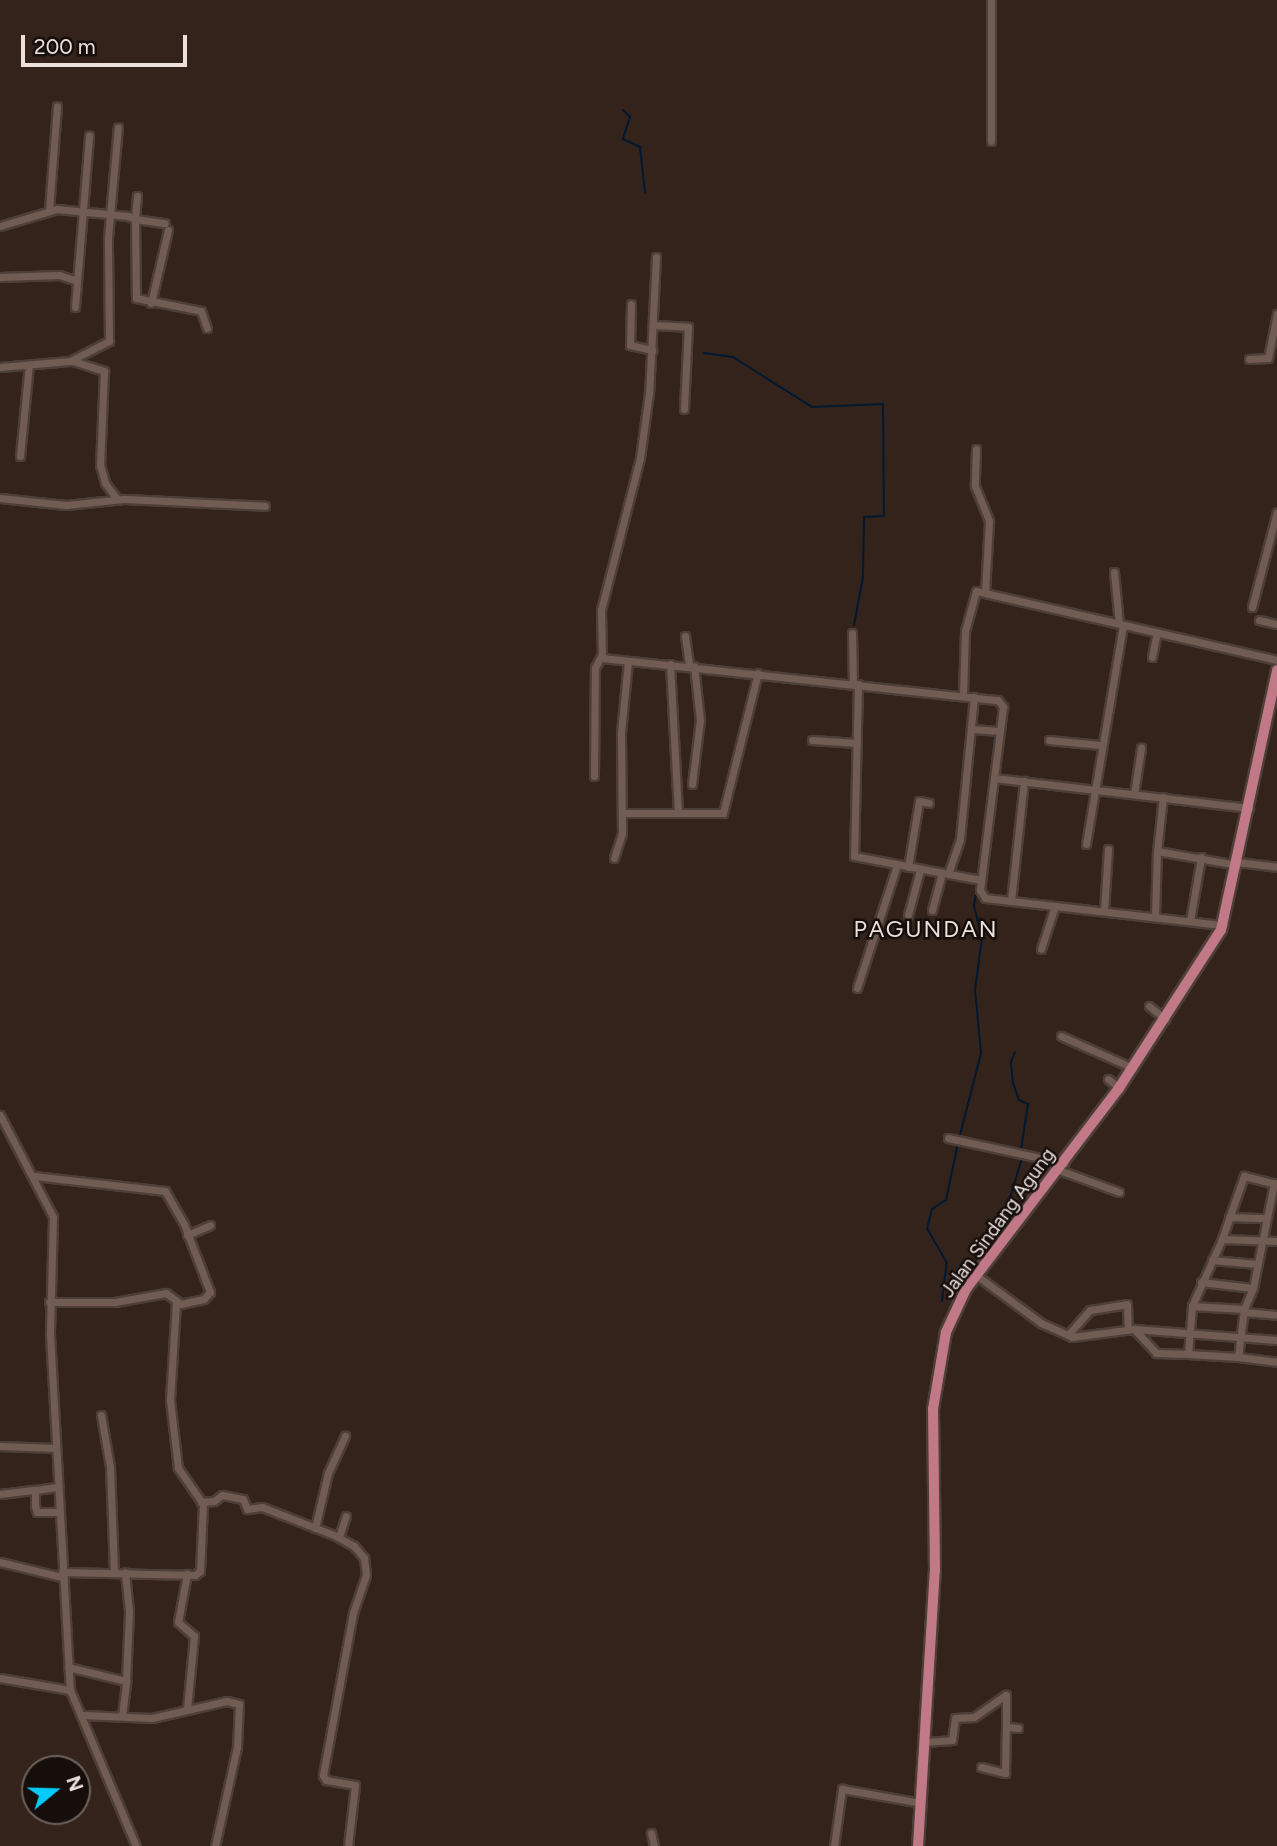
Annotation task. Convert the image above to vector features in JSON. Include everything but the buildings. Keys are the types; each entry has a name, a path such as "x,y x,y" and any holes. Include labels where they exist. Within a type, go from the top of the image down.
{"main road":[{"name":"Jalan Sindang Agung","path":"918,1846 935,1571 935,1381 951,1318 976,1275 1062,1166 1133,1068 1223,925 1277,670"}],"street":[{"path":"991,0 992,141"},
{"path":"49,210 57,106"},
{"path":"72,361 110,338 111,212 118,127"},
{"path":"75,307 89,136"},
{"path":"137,196 134,295 151,303 201,311 207,328"},
{"path":"0,226 49,210 81,208 111,212 166,226 151,303"},
{"path":"594,776 595,668 601,656 601,610 640,458 652,351 656,257"},
{"path":"0,277 59,275 77,281"},
{"path":"631,303 630,345 652,351"},
{"path":"1249,359 1268,358 1277,314"},
{"path":"654,325 688,327 684,409"},
{"path":"0,367 72,361 104,371 100,465 105,483 117,499"},
{"path":"20,456 29,365"},
{"path":"976,449 975,486 989,521 985,592"},
{"path":"0,498 66,505 117,499 265,506"},
{"path":"1252,607 1277,512"},
{"path":"1266,557 1277,560"},
{"path":"1086,844 1121,625 1114,572"},
{"path":"963,695 970,604 974,592 985,592 1277,660"},
{"path":"1259,620 1277,624"},
{"path":"1152,657 1157,632"},
{"path":"852,633 857,743 854,856 981,880"},
{"path":"685,636 700,720 692,784"},
{"path":"601,656 607,661 692,666 963,695 1002,702 996,730 994,778 981,880 985,898 1223,925"},
{"path":"614,858 622,833 621,732 628,662"},
{"path":"670,664 678,813"},
{"path":"622,813 724,811 758,673"},
{"path":"932,910 960,839 974,697"},
{"path":"972,729 996,730"},
{"path":"812,740 857,743"},
{"path":"1049,740 1100,745"},
{"path":"1134,794 1141,748"},
{"path":"994,778 1248,808"},
{"path":"1011,901 1024,781"},
{"path":"1155,917 1157,851 1163,797"},
{"path":"908,867 919,801 929,803"},
{"path":"1104,911 1108,849"},
{"path":"1157,851 1238,864 1277,867"},
{"path":"1190,921 1201,857"},
{"path":"857,988 897,865"},
{"path":"908,915 920,870"},
{"path":"1041,949 1055,905"},
{"path":"1149,1006 1165,1020"},
{"path":"1061,1036 1133,1068"},
{"path":"1108,1079 1119,1088"},
{"path":"0,1115 4,1131 34,1176 53,1217 49,1302 58,1512 70,1690 83,1715 136,1846"},
{"path":"948,1138 1062,1166 1119,1192"},
{"path":"34,1176 165,1191 187,1235 210,1292 204,1299 176,1303"},
{"path":"1188,1354 1192,1306 1222,1239 1244,1176 1276,1184 1266,1218 1253,1288 1244,1310 1238,1357"},
{"path":"1229,1217 1266,1218"},
{"path":"187,1235 210,1225"},
{"path":"1222,1239 1277,1241"},
{"path":"1212,1260 1257,1264"},
{"path":"976,1275 1041,1323 1068,1335 1085,1338 1131,1329 1277,1340"},
{"path":"1201,1282 1253,1288"},
{"path":"49,1302 114,1302 166,1293 176,1303 170,1399 176,1457 179,1471 193,1485 194,1497 201,1502 216,1501 222,1495 243,1499 247,1509 262,1507 338,1537 360,1551 366,1575 353,1613 323,1775 326,1780 355,1785 348,1846"},
{"path":"1068,1335 1090,1310 1127,1304 1131,1329 1156,1353 1277,1362"},
{"path":"1192,1306 1277,1315"},
{"path":"102,1415 110,1467 114,1573"},
{"path":"315,1528 328,1473 345,1436"},
{"path":"0,1446 55,1448"},
{"path":"0,1494 57,1487"},
{"path":"35,1489 36,1510 58,1512"},
{"path":"0,1562 62,1574 187,1574 200,1571 201,1502"},
{"path":"338,1537 346,1516"},
{"path":"122,1716 129,1611 125,1572"},
{"path":"187,1574 178,1622 194,1636 187,1709"},
{"path":"68,1667 126,1681"},
{"path":"0,1678 70,1690"},
{"path":"925,1742 952,1740 955,1718 974,1717 1006,1695 1005,1773 981,1767"},
{"path":"83,1715 152,1718 233,1701 239,1706 237,1747 215,1846"},
{"path":"1006,1727 1018,1728"},
{"path":"834,1846 842,1788 921,1803"},
{"path":"651,1833 654,1846"}],"waterway":[{"path":"623,110 630,117 623,139 640,147 645,193"},
{"path":"704,353 733,357 812,407 883,404 884,516 864,517 863,577 854,625"},
{"path":"988,794 995,734"},
{"path":"960,1135 981,1053 975,990 982,938 974,905 978,883"},
{"path":"1015,1052 1011,1062 1013,1083 1019,1100 1028,1104 1021,1150"},
{"path":"942,1301 947,1263 927,1229 932,1209 946,1200 958,1143"},
{"path":"1003,1221 1022,1158"}],"district":[{"name":"PAGUNDAN","path":"926,929"}]}
